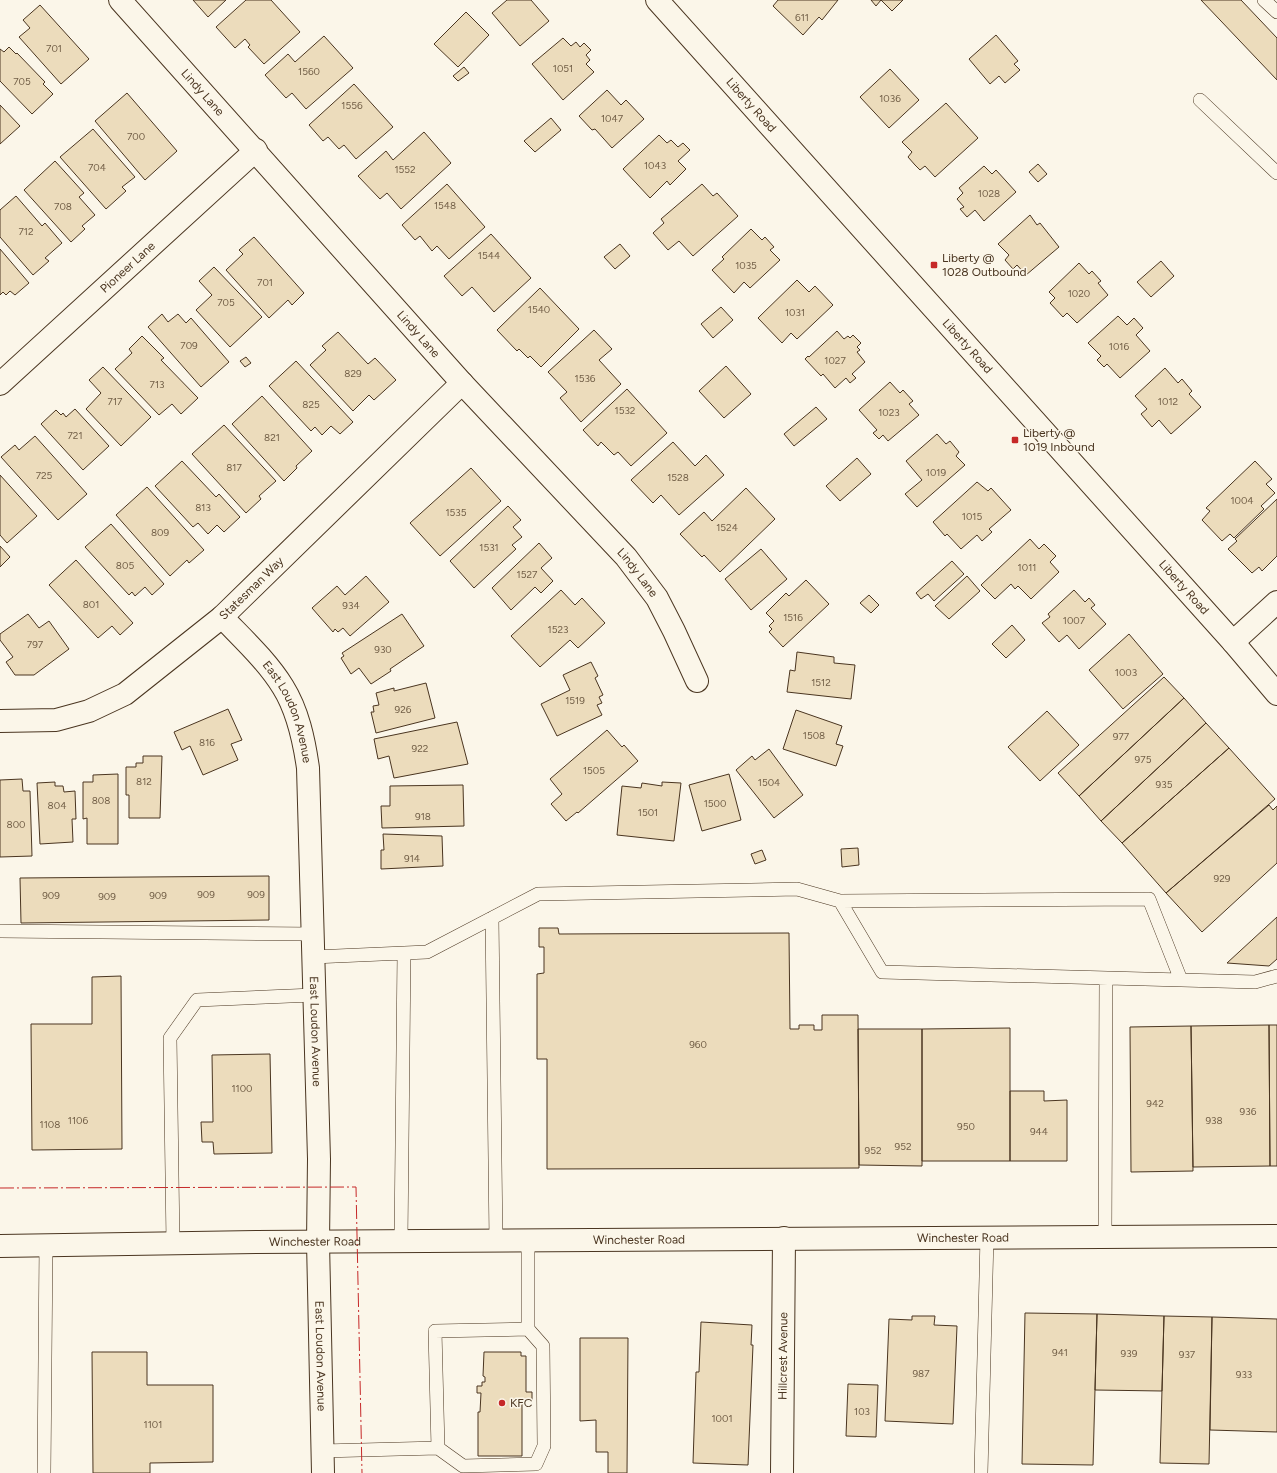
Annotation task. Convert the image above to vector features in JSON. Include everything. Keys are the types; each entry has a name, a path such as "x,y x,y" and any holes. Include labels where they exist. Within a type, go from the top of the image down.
{"street":[{"name":"Lindy Lane","path":"120,0 256,150 462,383 626,557 656,598 674,631 697,681"},
{"name":"Liberty Road","path":"667,3 1233,642 1277,694"},
{"name":"Pioneer Lane","path":"0,384 256,150"},
{"name":"Statesman Way","path":"0,721 56,720 89,711 125,694 222,617 462,383"},
{"path":"1233,642 1277,602"},
{"name":"East Loudon Avenue","path":"222,617 257,654 283,687 296,715 302,735 308,768 319,1159 318,1242 323,1473"},
{"name":"Winchester Road","path":"0,1246 173,1243 784,1238 1277,1236"},
{"name":"Hillcrest Avenue","path":"782,1473 784,1238"}],"lane":[{"path":"1264,0 1277,12"},
{"path":"1200,100 1277,173"},
{"path":"313,957 427,952 538,894 797,889 840,900 1149,899 1181,980"},
{"path":"840,900 882,972 1255,982 1277,976"},
{"path":"492,918 496,1241"},
{"path":"0,931 313,934"},
{"path":"401,1241 404,953"},
{"path":"1105,1237 1106,978"},
{"path":"173,1243 170,1038 197,1000 314,995"},
{"path":"981,1473 987,1237"},
{"path":"322,1451 438,1448 463,1466 536,1464 544,1446 542,1346 528,1329 528,1241"},
{"path":"44,1473 46,1245"},
{"path":"438,1448 435,1331 528,1329"}],"building":[{"path":"193,0 226,0 208,17"},
{"path":"246,0 271,0 300,32 264,64 248,47 250,45 245,39 235,48 216,27"},
{"path":"507,0 531,0 549,21 520,46 492,13"},
{"path":"778,0 838,0 822,20 819,17 803,35 773,6"},
{"path":"871,0 881,0 876,6"},
{"path":"881,0 903,0 892,11"},
{"path":"1201,0 1241,0 1277,38 1277,80"},
{"path":"40,5 89,59 61,84 19,37 30,28 23,20"},
{"path":"466,12 489,35 458,67 434,44"},
{"path":"996,35 1018,61 1014,64 1020,70 1005,83 999,76 990,84 969,59"},
{"path":"324,36 353,68 306,109 292,93 286,98 265,75 288,54 295,62"},
{"path":"563,38 571,46 576,42 580,47 584,43 591,50 586,55 590,60 586,64 594,72 563,100 532,64"},
{"path":"9,47 16,54 17,53 45,82 43,84 53,94 32,114 0,81 0,49 4,52"},
{"path":"464,67 469,73 458,81 453,76"},
{"path":"890,69 919,100 889,128 860,97"},
{"path":"354,84 393,127 356,159 344,145 339,149 328,137 323,141 309,125"},
{"path":"607,90 621,105 626,100 644,119 612,148 595,129 592,130 579,116"},
{"path":"127,93 177,151 145,180 95,121"},
{"path":"946,103 978,138 935,177 925,166 920,170 915,165 908,157 912,152 902,142"},
{"path":"0,105 20,126 0,144"},
{"path":"551,118 561,130 535,152 524,141"},
{"path":"93,129 135,177 122,187 126,191 106,209 60,157"},
{"path":"424,132 451,163 401,209 387,193 380,199 358,176 386,151 393,160"},
{"path":"659,135 667,143 671,140 678,147 683,143 690,150 678,161 686,169 670,185 667,181 650,198 623,169"},
{"path":"55,161 84,193 79,197 95,215 82,226 85,229 71,242 24,190"},
{"path":"1038,164 1047,174 1038,182 1029,172"},
{"path":"984,166 992,174 996,170 1016,192 984,221 975,210 967,217 960,209 964,207 957,199 963,193 959,188"},
{"path":"447,184 485,227 449,259 437,246 432,251 420,236 415,240 402,225"},
{"path":"702,184 713,196 717,193 738,216 693,256 679,241 668,250 653,233 664,223 661,219"},
{"path":"16,196 42,226 45,223 62,243 45,258 49,261 33,275 0,237 0,210"},
{"path":"1030,215 1037,225 1040,223 1059,247 1026,275 1017,265 1013,269 1005,260 1009,255 998,244"},
{"path":"751,229 762,240 765,237 774,247 770,250 780,260 750,288 744,282 734,293 712,270 724,259 722,257"},
{"path":"491,234 531,278 494,312 472,287 462,296 444,276"},
{"path":"254,237 304,293 292,305 288,300 269,318 226,270 243,254 239,250"},
{"path":"620,244 630,256 615,269 604,257"},
{"path":"0,249 29,283 15,295 10,291 6,295 3,292 0,295"},
{"path":"1161,261 1174,276 1151,297 1137,282"},
{"path":"1079,263 1089,274 1092,271 1101,281 1098,283 1108,295 1077,323 1067,313 1063,317 1050,303 1055,298 1049,292"},
{"path":"214,267 262,317 230,347 196,310 212,295 199,281"},
{"path":"797,280 809,292 815,286 833,305 797,339 791,333 782,343 758,318"},
{"path":"540,288 579,329 541,367 530,356 528,358 519,349 517,351 497,330"},
{"path":"721,307 733,320 713,338 701,324"},
{"path":"162,314 168,322 178,314 186,323 191,318 229,362 201,387 148,327"},
{"path":"1118,316 1127,325 1134,318 1143,328 1136,335 1150,351 1120,378 1107,364 1104,367 1097,360 1101,356 1088,343"},
{"path":"594,330 612,349 599,360 621,384 581,422 560,398 567,392 548,372"},
{"path":"837,331 844,339 848,336 850,338 853,335 861,343 857,347 860,350 857,352 865,362 852,374 856,378 850,383 846,378 835,388 823,374 821,376 805,359"},
{"path":"338,332 368,364 375,358 396,380 374,400 369,395 353,411 310,365 326,350 322,346"},
{"path":"142,336 164,358 161,360 198,398 181,414 172,404 159,415 115,369 132,353 129,349"},
{"path":"246,357 251,363 245,367 240,361"},
{"path":"296,361 353,422 340,434 331,426 322,435 315,427 311,431 269,386"},
{"path":"726,366 751,394 724,418 699,391"},
{"path":"103,367 151,417 121,446 86,409 101,393 89,380"},
{"path":"1165,368 1178,383 1182,379 1192,391 1189,394 1201,407 1171,434 1159,420 1152,427 1141,414 1147,409 1135,396"},
{"path":"890,382 900,393 903,390 913,401 909,404 919,415 888,441 883,435 879,439 873,433 877,430 859,410"},
{"path":"627,389 667,433 631,466 618,452 614,455 601,442 598,446 583,430"},
{"path":"262,396 312,451 296,466 297,468 284,481 232,424"},
{"path":"816,407 827,419 794,446 784,434"},
{"path":"75,409 109,446 83,470 41,424 56,410 61,415 63,413 66,417"},
{"path":"224,425 276,481 259,496 261,499 246,513 192,454"},
{"path":"937,434 946,444 950,441 959,452 956,456 965,465 917,507 905,494 922,480 906,461"},
{"path":"35,436 87,494 58,520 1,457 15,445 19,450"},
{"path":"673,442 695,466 706,455 724,475 679,515 661,495 653,503 631,480"},
{"path":"857,458 871,474 840,501 826,486"},
{"path":"182,461 216,497 219,494 240,517 224,532 217,525 208,534 198,523 193,527 155,486"},
{"path":"1255,461 1272,479 1266,484 1275,493 1261,506 1264,509 1234,538 1230,534 1222,541 1202,520 1210,511 1206,508"},
{"path":"471,468 501,501 440,556 410,523"},
{"path":"0,475 37,516 7,543 0,535"},
{"path":"977,482 988,491 991,488 1011,510 989,529 992,532 982,541 977,535 961,549 947,534 945,536 933,522"},
{"path":"147,487 204,550 189,563 187,560 170,576 116,515"},
{"path":"746,488 775,519 720,572 704,555 702,557 680,534 704,512 712,521"},
{"path":"1277,499 1277,556 1262,571 1259,567 1252,573 1228,549 1237,541 1235,539"},
{"path":"508,506 521,520 513,527 522,537 512,545 516,549 474,588 450,561"},
{"path":"111,524 164,584 152,595 145,587 135,596 132,592 129,595 85,547"},
{"path":"1030,539 1039,549 1044,544 1056,556 1050,562 1059,572 1031,599 1018,586 1015,589 1011,584 995,599 981,585"},
{"path":"539,543 552,558 541,568 553,581 541,593 535,587 511,610 492,588"},
{"path":"0,546 10,557 0,567"},
{"path":"761,549 787,579 751,610 725,579"},
{"path":"76,560 133,623 120,635 112,626 98,638 49,585"},
{"path":"952,561 964,574 934,601 928,594 921,599 916,593"},
{"path":"366,576 389,602 350,636 343,628 338,632 335,629 333,632 312,608 337,586 345,595"},
{"path":"967,576 980,591 949,619 935,606"},
{"path":"806,580 829,604 783,647 769,632 772,629 769,626 774,621 766,613 786,593 789,596"},
{"path":"561,590 575,605 582,598 605,623 578,648 570,640 540,667 511,636"},
{"path":"1074,590 1085,602 1089,598 1095,605 1091,608 1106,624 1079,649 1067,635 1059,642 1042,623 1050,617 1048,614"},
{"path":"869,595 879,605 871,613 860,603"},
{"path":"28,614 39,628 49,621 69,649 34,675 15,675 6,662 13,657 0,640 0,634"},
{"path":"402,614 424,646 371,684 359,668 351,674 341,658 344,656 342,653"},
{"path":"1012,625 1025,640 1006,658 992,644"},
{"path":"1129,634 1163,674 1123,709 1089,670"},
{"path":"797,652 834,657 834,663 855,665 851,699 787,692 790,670 795,671"},
{"path":"591,662 598,676 595,678 603,695 599,697 602,703 597,705 602,715 557,736 541,704 570,690 563,675"},
{"path":"1164,677 1184,698 1079,796 1058,773"},
{"path":"426,683 435,718 376,733 371,712 374,712 373,706 379,705 376,693 394,688 394,691"},
{"path":"1184,698 1206,723 1101,821 1079,796"},
{"path":"228,709 242,740 231,744 238,760 203,775 190,746 182,750 174,732"},
{"path":"796,710 842,726 836,744 843,746 836,766 783,749"},
{"path":"1047,711 1079,745 1040,781 1008,747"},
{"path":"457,722 468,764 394,778 389,756 378,759 374,739"},
{"path":"1206,723 1229,748 1122,843 1101,821"},
{"path":"607,730 622,747 624,745 638,761 578,813 577,812 566,821 551,804 562,794 550,779"},
{"path":"1229,748 1275,799 1166,893 1122,843"},
{"path":"769,749 803,795 774,818 736,770 752,756 755,760"},
{"path":"143,756 162,756 160,818 129,818 129,795 126,795 126,767 136,767 136,763 143,763"},
{"path":"118,774 118,844 87,844 87,818 83,819 83,782 93,782 93,775"},
{"path":"729,774 741,820 702,831 689,785"},
{"path":"22,779 23,791 30,791 32,856 0,857 0,780"},
{"path":"55,782 55,786 63,786 64,792 75,791 76,819 72,819 73,842 40,844 37,783"},
{"path":"662,782 681,783 674,841 617,835 622,786 641,788 642,783 662,786"},
{"path":"463,785 464,826 382,828 381,806 390,806 390,786"},
{"path":"1269,805 1273,810 1277,806 1277,863 1202,932 1166,893"},
{"path":"383,834 442,836 443,866 381,869 381,850 384,850"},
{"path":"858,848 859,865 842,867 841,849"},
{"path":"762,850 766,860 755,864 751,854"},
{"path":"269,876 269,920 21,923 20,878"},
{"path":"1277,917 1277,959 1269,966 1227,963"},
{"path":"539,928 558,928 559,934 789,933 790,1029 799,1029 799,1025 814,1025 814,1030 822,1030 822,1015 858,1015 859,1168 547,1169 547,1059 537,1059 537,974 544,973 544,947 539,947"},
{"path":"121,976 122,1149 32,1150 31,1024 92,1024 92,977"},
{"path":"1269,1025 1277,1025 1277,1166 1270,1166"},
{"path":"1269,1025 1270,1166 1193,1167 1191,1026"},
{"path":"1191,1026 1193,1171 1131,1172 1130,1027"},
{"path":"1010,1028 1010,1161 922,1161 922,1029"},
{"path":"858,1029 922,1029 922,1166 859,1165"},
{"path":"270,1054 272,1153 214,1154 213,1142 202,1142 201,1122 213,1122 212,1055"},
{"path":"1010,1091 1044,1091 1044,1101 1067,1100 1067,1161 1010,1161"},
{"path":"1025,1313 1097,1314 1093,1465 1022,1464"},
{"path":"1097,1314 1164,1316 1162,1391 1095,1390"},
{"path":"912,1316 935,1316 934,1325 957,1326 953,1424 885,1421 889,1319 912,1320"},
{"path":"1164,1316 1212,1317 1209,1464 1160,1463"},
{"path":"1212,1317 1277,1319 1277,1432 1210,1430"},
{"path":"701,1322 752,1325 751,1345 753,1345 748,1465 693,1463 696,1372 699,1372"},
{"path":"580,1338 628,1338 627,1473 608,1473 608,1452 596,1452 596,1420 580,1421"},
{"path":"92,1352 147,1352 147,1385 213,1385 213,1462 150,1463 150,1473 93,1473"},
{"name":"KFC","path":"484,1352 521,1352 521,1356 526,1356 526,1392 532,1392 532,1401 524,1400 522,1405 522,1456 478,1456 478,1412 480,1412 481,1393 477,1393 477,1386 482,1386 482,1382 485,1382 485,1377 483,1376"},
{"path":"848,1384 878,1385 876,1437 846,1436"}],"power":[{"path":"0,1188 356,1187 362,1473"}],"place":[{"name":"Liberty @ 1028 Outbound","path":"934,265"},
{"name":"Liberty @ 1019 Inbound","path":"1015,440"},
{"name":"KFC","path":"502,1403"}]}
